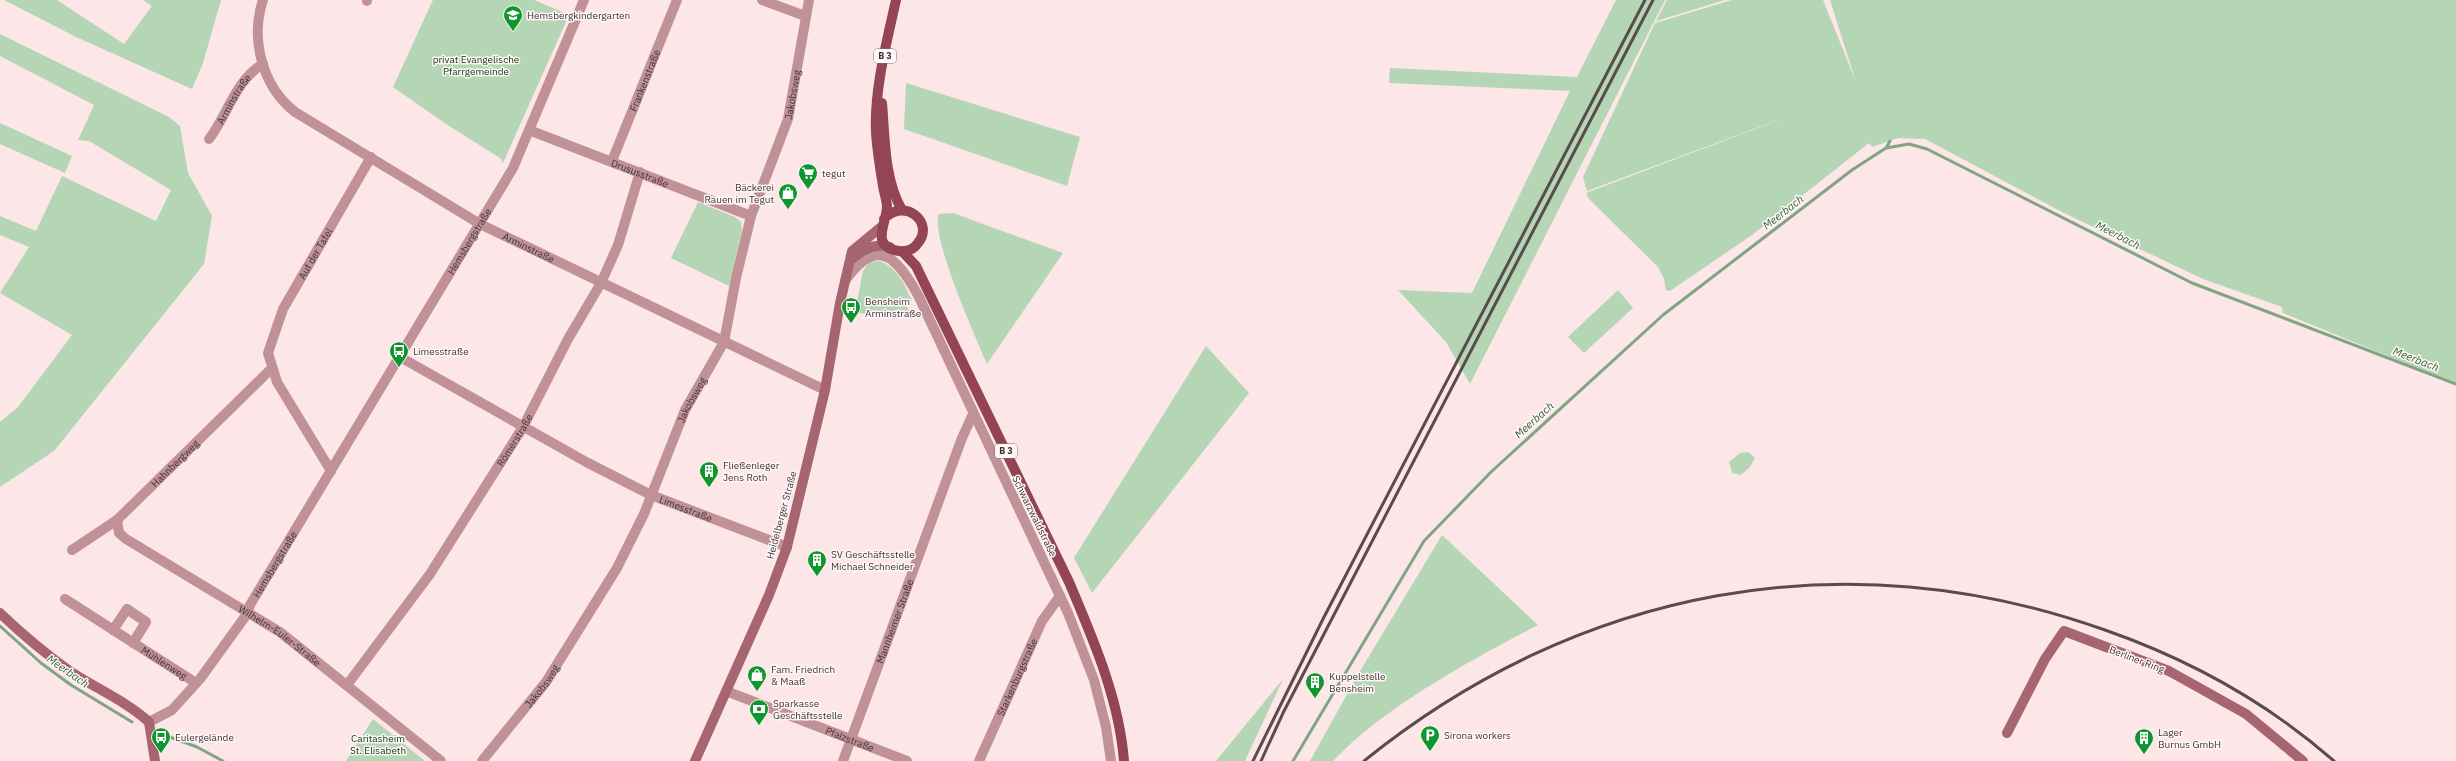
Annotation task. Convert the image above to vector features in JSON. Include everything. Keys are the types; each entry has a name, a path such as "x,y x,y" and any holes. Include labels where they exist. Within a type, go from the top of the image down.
{"main road":[{"name":"B 3","path":"890,248 882,237 883,223 887,207 878,159 876,132 880,90 896,0"},
{"name":"B 3","path":"880,90 887,158 894,195 902,210 913,213 921,223 922,236 914,247"},
{"name":"Heidelberger Straße","path":"883,223 894,211 902,210"},
{"path":"890,248 902,251 914,247"},
{"name":"Schwarzwaldstraße","path":"914,247 916,266"},
{"name":"Schwarzwaldstraße","path":"902,251 916,266 1069,582 1092,635 1112,700 1124,761"}],"street":[{"name":"Arminstraße","path":"263,0 258,24 258,38 263,64 270,83 285,104 480,224 825,390"},
{"name":"Hemsbergstraße","path":"149,722 172,710 196,683 247,614 250,605 513,168 584,0"},
{"name":"Frankenstraße","path":"612,161 677,0"},
{"path":"762,0 805,16"},
{"name":"Jakobsweg","path":"482,761 546,682 617,568 651,495 685,410 724,342 736,278 751,216 788,119 809,0"},
{"name":"Arminstraße","path":"209,139 251,72 263,64"},
{"name":"Drususstraße","path":"529,130 751,216"},
{"name":"Auf der Tafel","path":"272,368 268,353 283,309 371,157"},
{"name":"Römerstraße","path":"346,685 430,574 523,428 568,339 601,283 618,245 640,172"},
{"name":"Heidelberger Straße","path":"695,761 769,595 787,547 825,390 845,280 852,251 883,223"},
{"path":"849,262 870,247 881,245 890,248"},
{"name":"Schwarzwaldstraße","path":"845,280 858,264 868,258 880,255 896,262 918,295 1060,596 1094,680 1106,727 1111,761"},
{"name":"Limesstraße","path":"400,357 523,428 651,495 787,547"},
{"path":"272,368 285,397 331,471"},
{"name":"Hahnbergweg","path":"72,550 116,520 272,368"},
{"name":"Mannheimer Straße","path":"843,761 962,438 973,414"},
{"name":"Wilhelm-Euler-Straße","path":"116,520 119,532 126,539 247,614 258,617 280,632 441,761"},
{"name":"Starkenburgstraße","path":"979,761 1042,622 1060,596"},
{"name":"Mühlenweg","path":"65,599 196,683"},
{"name":"Mühlenweg","path":"113,630 127,609 146,622 133,643"},
{"path":"0,613 22,633 66,667 149,722 155,761"},
{"name":"Berliner Ring","path":"2008,733 2045,659 2064,631 2169,671 2246,714 2303,761"},
{"name":"Pfalzstraße","path":"726,691 907,761"}],"green space":[{"path":"4,0 57,0 124,44 152,6 143,0 221,0 203,63 192,89 76,37"},
{"name":"privat Evangelische Pfarrgemeinde","path":"433,0 534,0 569,15 503,163 500,158 446,124 393,87"},
{"path":"1616,0 1665,0 1470,384 1446,342 1398,290 1472,293 1570,91 1389,83 1390,68 1577,77"},
{"path":"1667,0 1725,0 1656,21"},
{"path":"1732,0 1823,0 1856,82 1830,0 2456,0 2456,384 2283,313 2282,307 2203,279 2064,213 1925,139 1898,138 1872,147 1869,143 1752,235 1670,291 1666,290 1664,279 1658,267 1589,199 1586,193 1781,119 1587,191 1583,177 1655,23"},
{"path":"0,34 169,117 180,126 188,173 212,216 204,264 54,451 0,487 0,422 18,407 72,335 0,293 29,247 0,235 0,216 36,231 62,176 156,221 171,190 89,141 78,140 94,105 0,56"},
{"path":"906,83 1080,137 1067,186 904,129"},
{"path":"0,123 72,156 65,173 0,144"},
{"path":"698,202 735,217 741,222 742,230 729,286 671,258"},
{"path":"953,213 1063,253 987,364 956,288 941,242 938,225 939,214"},
{"path":"880,261 896,272 900,277 912,301 906,304 909,312 895,319 855,312 863,271 869,262"},
{"path":"1618,290 1633,308 1584,353 1568,337"},
{"path":"1206,346 1249,393 1092,593 1074,558"},
{"path":"1748,452 1755,458 1750,467 1741,475 1732,473 1729,462 1740,453"},
{"path":"1442,535 1538,625 1457,669 1404,703 1378,721 1333,761 1310,761 1356,678"},
{"path":"1283,679 1245,761 1216,761"},
{"name":"Caritasheim St. Elisabeth","path":"373,719 425,761 346,761"}],"waterway":[{"name":"Meerbach","path":"1886,148 1890,141"},
{"name":"Meerbach","path":"1293,761 1424,541 1491,472 1663,315 1852,170 1886,148 1909,144 1927,149 2192,283 2456,384"},
{"name":"Meerbach","path":"0,626 41,663 71,685 132,722"},
{"name":"Meerbach","path":"167,736 197,747 223,761"}],"railway":[{"path":"1253,761 1323,619 1645,0"},
{"path":"1261,761 1283,713 1653,0"},
{"path":"1364,761 1447,702 1534,654 1624,619 1717,596 1813,585 1910,587 2007,602 2105,630 2167,655 2226,685 2282,720 2334,761"}],"place":[{"name":"Hemsbergkindergarten","path":"513,32"},
{"name":"tegut","path":"808,190"},
{"name":"Bäckerei Rauen im Tegut","path":"788,210"},
{"name":"Bensheim Arminstraße","path":"851,324"},
{"name":"Limesstraße","path":"399,368"},
{"name":"Fließenleger Jens Roth","path":"709,488"},
{"name":"SV Geschäftsstelle Michael Schneider","path":"817,577"},
{"name":"Fam. Friedrich & Maaß","path":"757,692"},
{"name":"Kuppelstelle Bensheim","path":"1315,699"},
{"name":"Sparkasse Geschäftsstelle","path":"759,726"},
{"name":"Sirona workers","path":"1430,752"},
{"name":"Eulergelände","path":"161,754"},
{"name":"Lager Burnus GmbH","path":"2144,755"}]}
